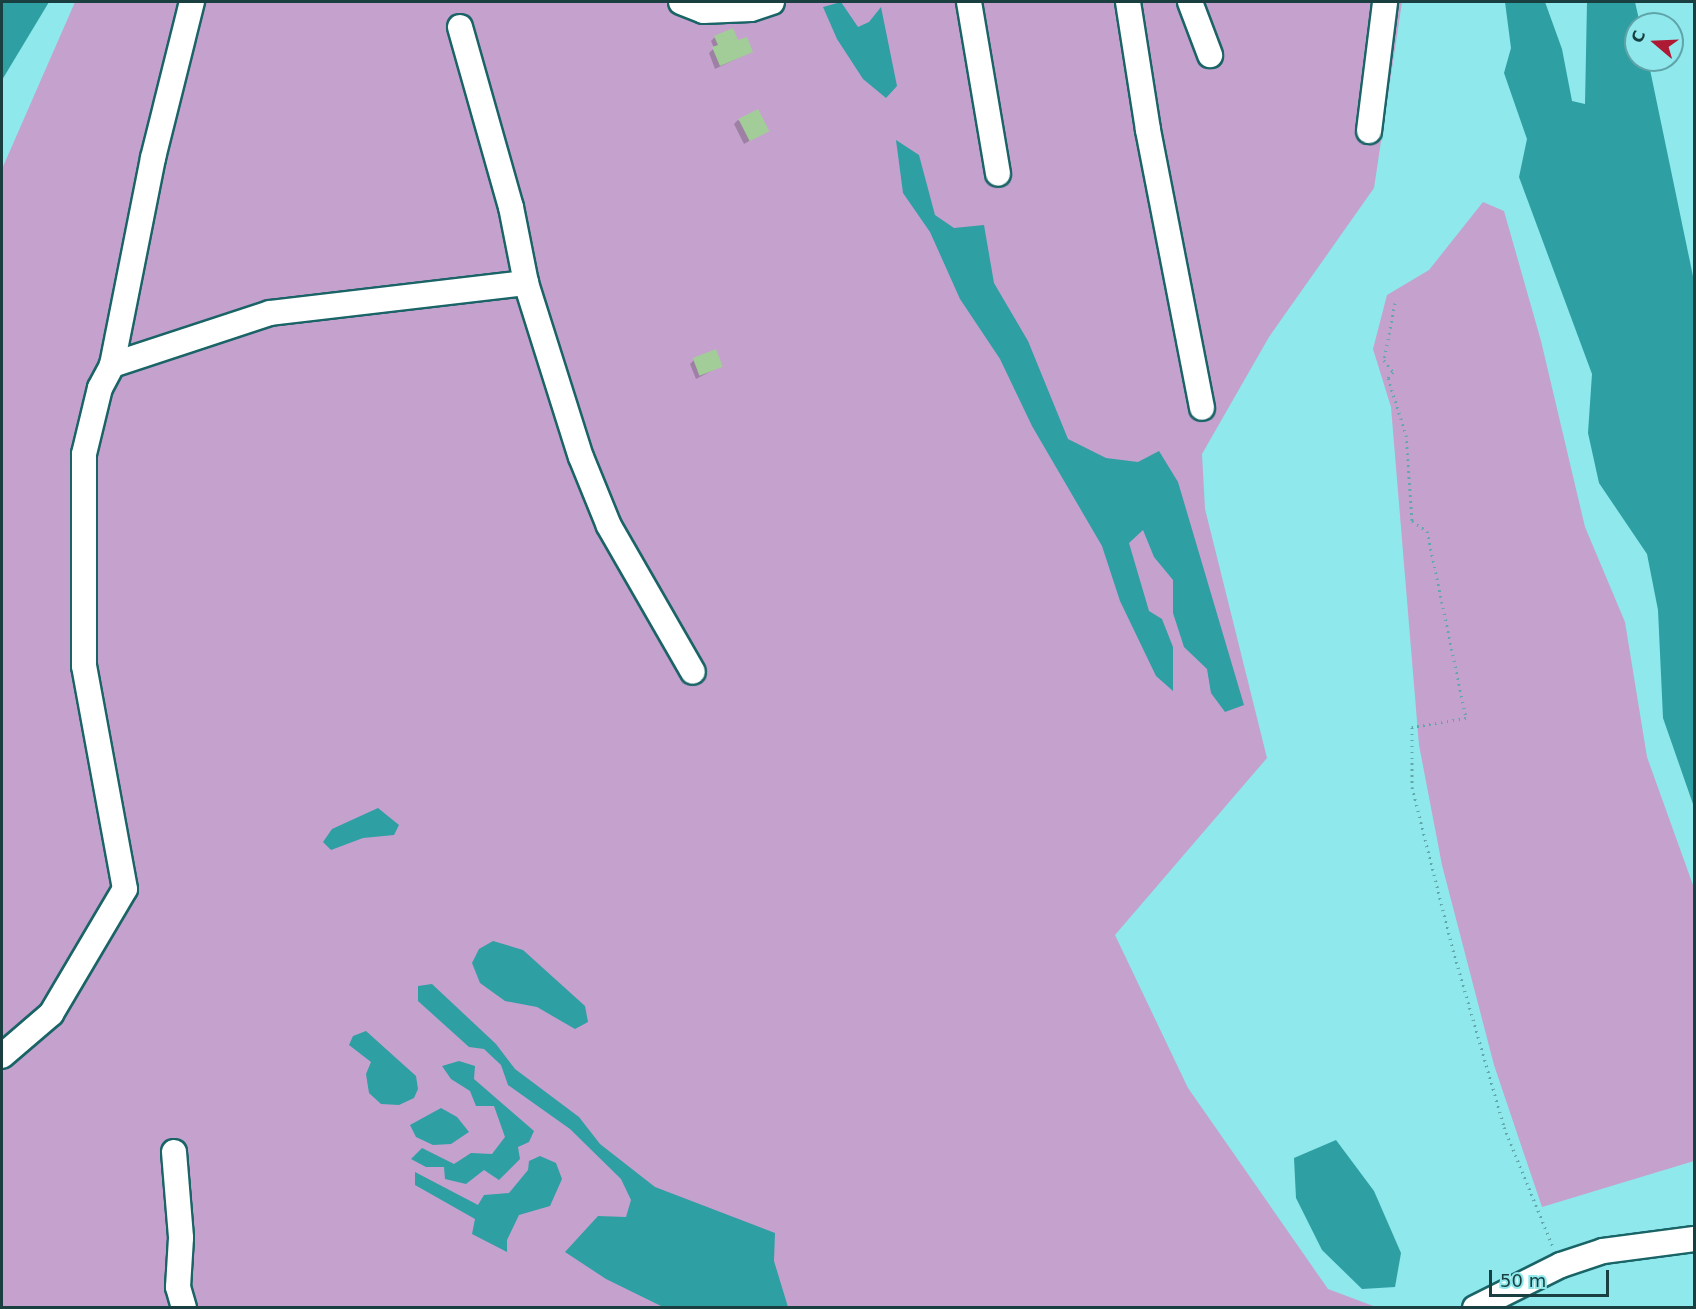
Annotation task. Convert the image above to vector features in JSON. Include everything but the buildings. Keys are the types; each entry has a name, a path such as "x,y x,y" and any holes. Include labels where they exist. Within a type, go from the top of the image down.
{"street":[{"path":"2,1056 51,1014 125,889 84,666 81,572 84,454 100,388 112,365 153,158 192,2"},
{"path":"681,2 703,11 751,9 772,2"},
{"path":"969,2 998,174"},
{"path":"1128,2 1148,130 1202,408"},
{"path":"1190,2 1210,55"},
{"path":"1369,131 1384,2"},
{"path":"460,27 511,207 526,283 581,457 609,526 693,672"},
{"path":"112,365 270,313 526,283"},
{"path":"174,1152 181,1238 178,1287 184,1308"},
{"path":"1475,1308 1561,1265 1603,1251 1695,1239"}],"path":[{"path":"1395,303 1384,360 1393,372 1388,378 1406,435 1412,521 1427,531 1466,718 1412,727 1412,787 1452,950 1504,1127 1561,1265"}],"shaded area":[{"path":"75,2 1402,2 1374,188 1269,337 1202,454 1205,509 1267,758 1115,935 1188,1088 1328,1289 1376,1307 2,1308 2,169"},
{"path":"1483,202 1504,211 1541,341 1585,527 1625,622 1647,757 1694,888 1694,1161 1542,1207 1494,1065 1442,865 1419,745 1391,407 1373,349 1387,295 1429,270"}],"water":[{"path":"2,2 49,2 2,80"},
{"path":"841,2 858,27 869,22 881,7 897,86 886,98 863,79 837,39 823,7"},
{"path":"1505,2 1545,2 1562,49 1572,101 1585,104 1587,2 1635,2 1637,12 1624,12 1624,72 1650,72 1694,281 1694,807 1663,718 1658,610 1647,554 1599,483 1588,433 1592,374 1519,177 1527,139 1504,73 1511,48"},
{"path":"896,140 919,155 935,215 954,228 984,225 994,283 1028,341 1068,439 1106,458 1138,462 1159,451 1178,482 1244,705 1225,712 1211,693 1207,669 1184,647 1173,613 1173,580 1154,557 1143,530 1129,543 1149,611 1162,619 1173,647 1173,691 1156,676 1120,601 1102,546 1032,426 1000,359 960,299 930,232 903,193"},
{"path":"378,808 399,825 394,835 363,838 331,850 323,842 332,829"},
{"path":"493,941 523,950 585,1006 588,1022 575,1029 537,1007 505,1001 480,983 472,963 479,949"},
{"path":"432,984 496,1044 515,1069 579,1117 600,1144 655,1187 775,1233 774,1261 788,1307 663,1307 606,1279 565,1252 598,1216 626,1217 631,1200 621,1179 570,1129 508,1085 501,1065 484,1049 469,1047 418,1001 418,986"},
{"path":"366,1031 416,1076 418,1089 414,1098 399,1105 381,1104 369,1093 366,1074 371,1062 349,1045 353,1036"},
{"path":"459,1061 475,1066 474,1079 534,1131 529,1142 518,1147 520,1159 499,1180 484,1170 466,1184 445,1179 444,1167 426,1167 411,1159 422,1148 454,1164 471,1153 492,1154 505,1137 494,1106 476,1106 470,1091 451,1079 442,1066"},
{"path":"441,1108 457,1117 469,1132 451,1144 433,1145 416,1137 410,1125"},
{"path":"1336,1140 1374,1191 1401,1253 1395,1287 1362,1289 1322,1250 1296,1198 1294,1158"},
{"path":"540,1156 556,1163 562,1179 550,1206 519,1215 507,1240 507,1252 472,1234 475,1219 415,1185 415,1172 478,1205 484,1195 509,1193 528,1170 529,1161"}]}
